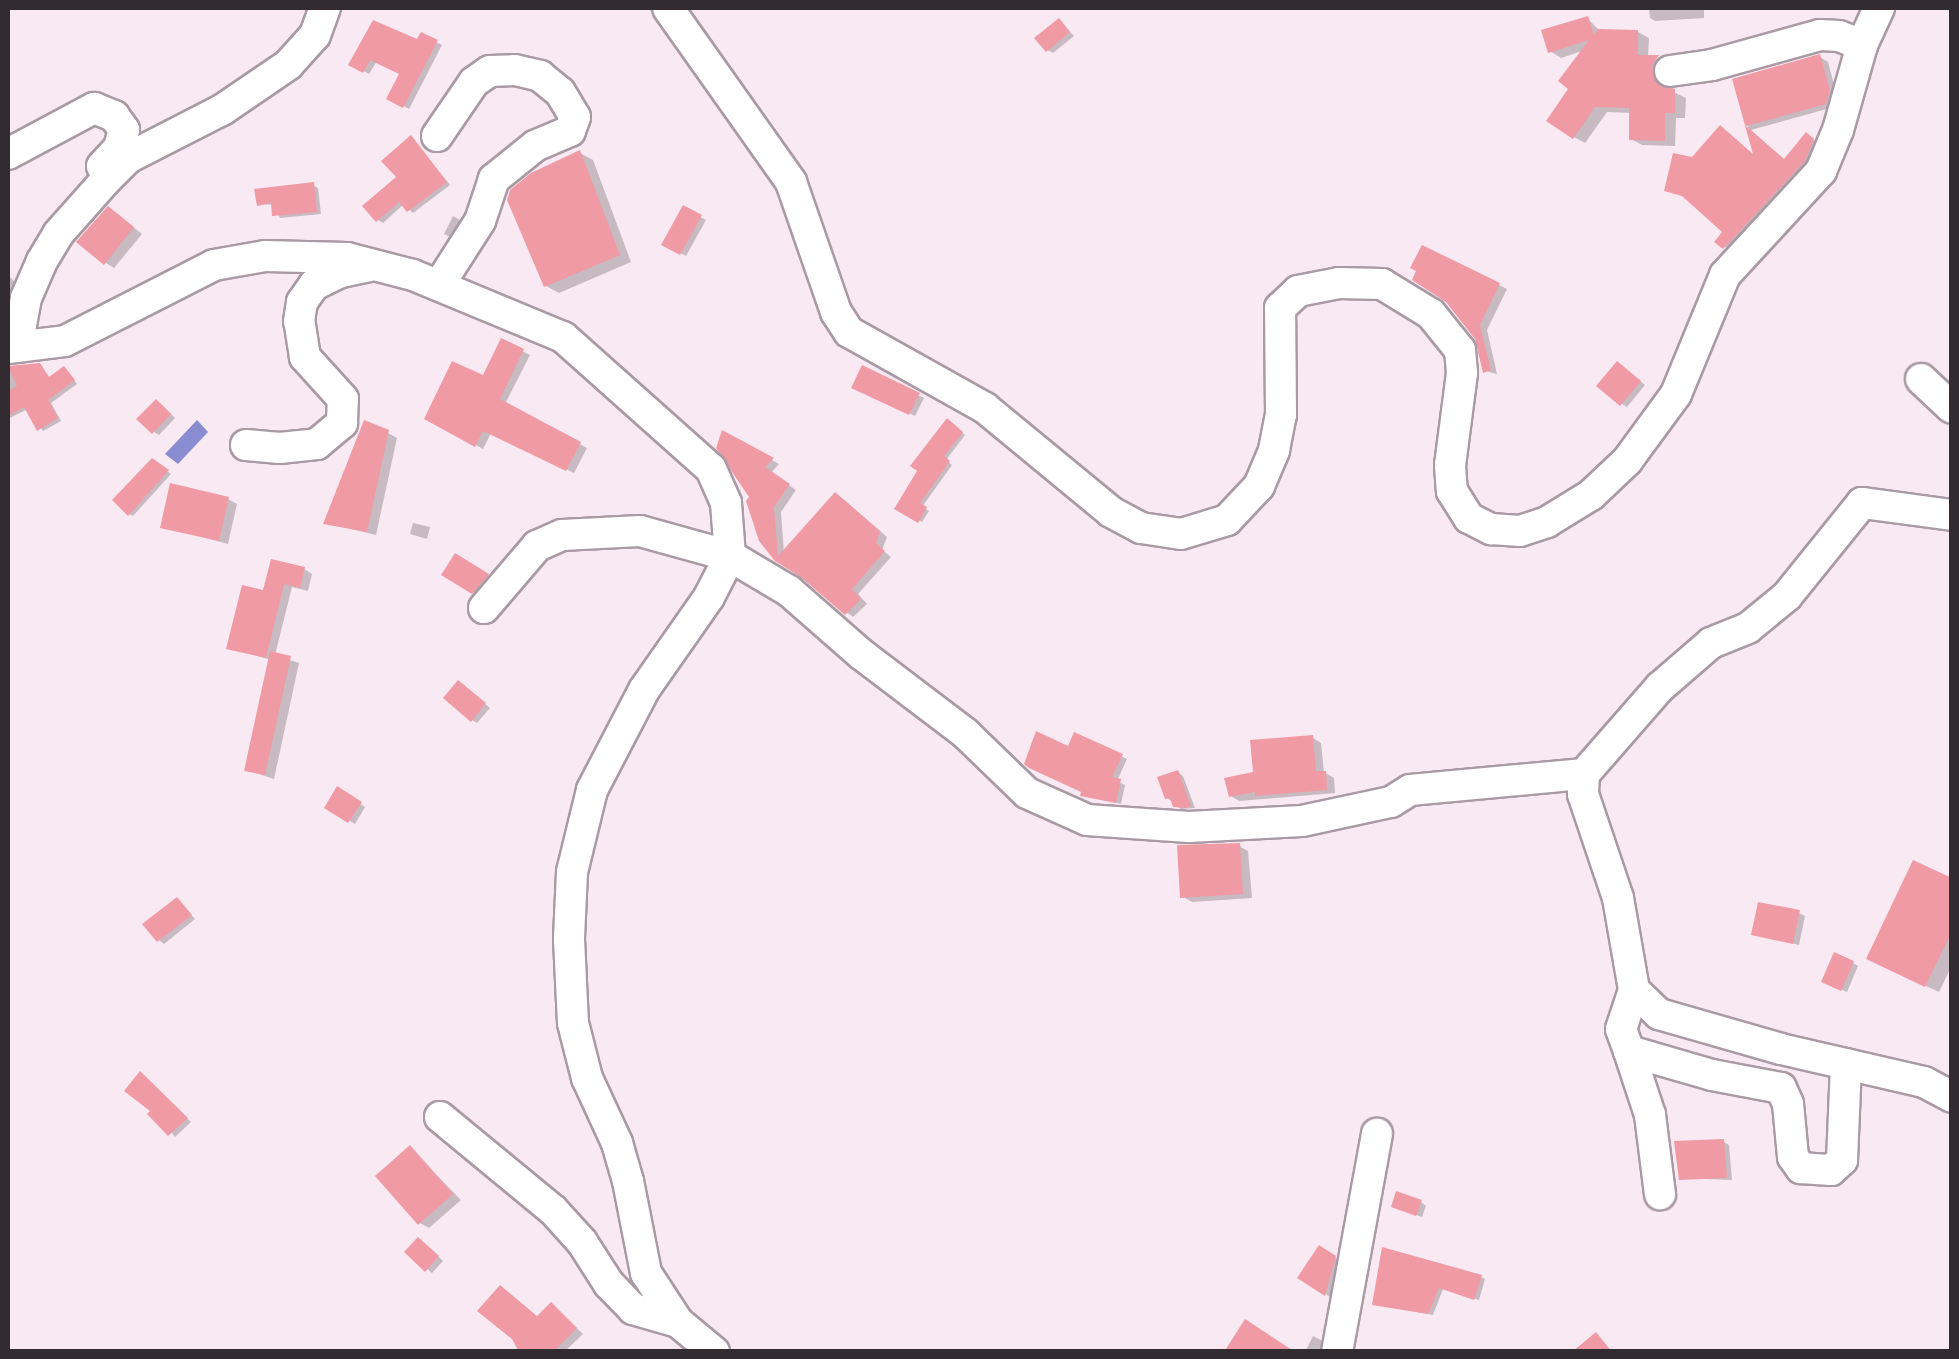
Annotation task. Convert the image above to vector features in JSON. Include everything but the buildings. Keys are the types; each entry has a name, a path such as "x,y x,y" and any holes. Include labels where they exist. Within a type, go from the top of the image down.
{"street":[{"path":"325,8 314,35 288,65 222,110 128,158 58,234 26,298 12,348 65,341 195,272 246,258 331,256 377,264 439,284 564,338 711,469 726,503 730,556 710,596 644,690 605,760 580,828 572,872 573,1022 587,1078 617,1143 646,1273 678,1322 714,1352"},
{"path":"668,8 791,182 836,312 849,332 985,408 1111,512 1140,528 1181,534 1216,526 1259,486 1274,450 1281,415 1280,308 1298,291 1339,282 1372,283 1395,292 1431,314 1460,350 1462,373 1450,465 1456,501 1469,518 1504,532 1532,529 1590,496 1626,461 1676,394 1725,275 1820,172 1838,130 1862,44 1879,8"},
{"path":"1670,71 1712,65 1820,35 1839,36 1862,44"},
{"path":"437,136 474,82 490,71 515,70 540,76 560,92 575,117 570,131 536,146 494,179 480,221 439,284"},
{"path":"8,154 94,108 106,110 121,123 124,134 119,148 70,196 62,208 58,234"},
{"path":"246,445 317,444 342,423 343,399 305,357 298,320 302,302 314,286 341,272 377,264"},
{"path":"1920,378 1952,408"},
{"path":"1660,1194 1650,1115 1621,1029 1634,990 1618,898 1604,846 1585,807 1584,774 1660,687 1711,642 1748,628 1787,596 1862,502 1952,515"},
{"path":"484,608 537,546 562,536 640,531 730,556 788,591 861,654 965,733 1027,793 1087,820 1189,827 1302,821 1391,802 1410,790 1584,774"},
{"path":"1634,990 1669,1019 1924,1082 1952,1097"},
{"path":"1630,1051 1712,1076 1781,1088 1788,1104 1795,1162 1812,1170 1832,1170 1842,1160 1846,1064"},
{"path":"440,1117 553,1210 633,1309 678,1322"},
{"path":"1337,1352 1377,1134"}],"water":[{"path":"197,420 208,432 178,464 165,454"}]}
